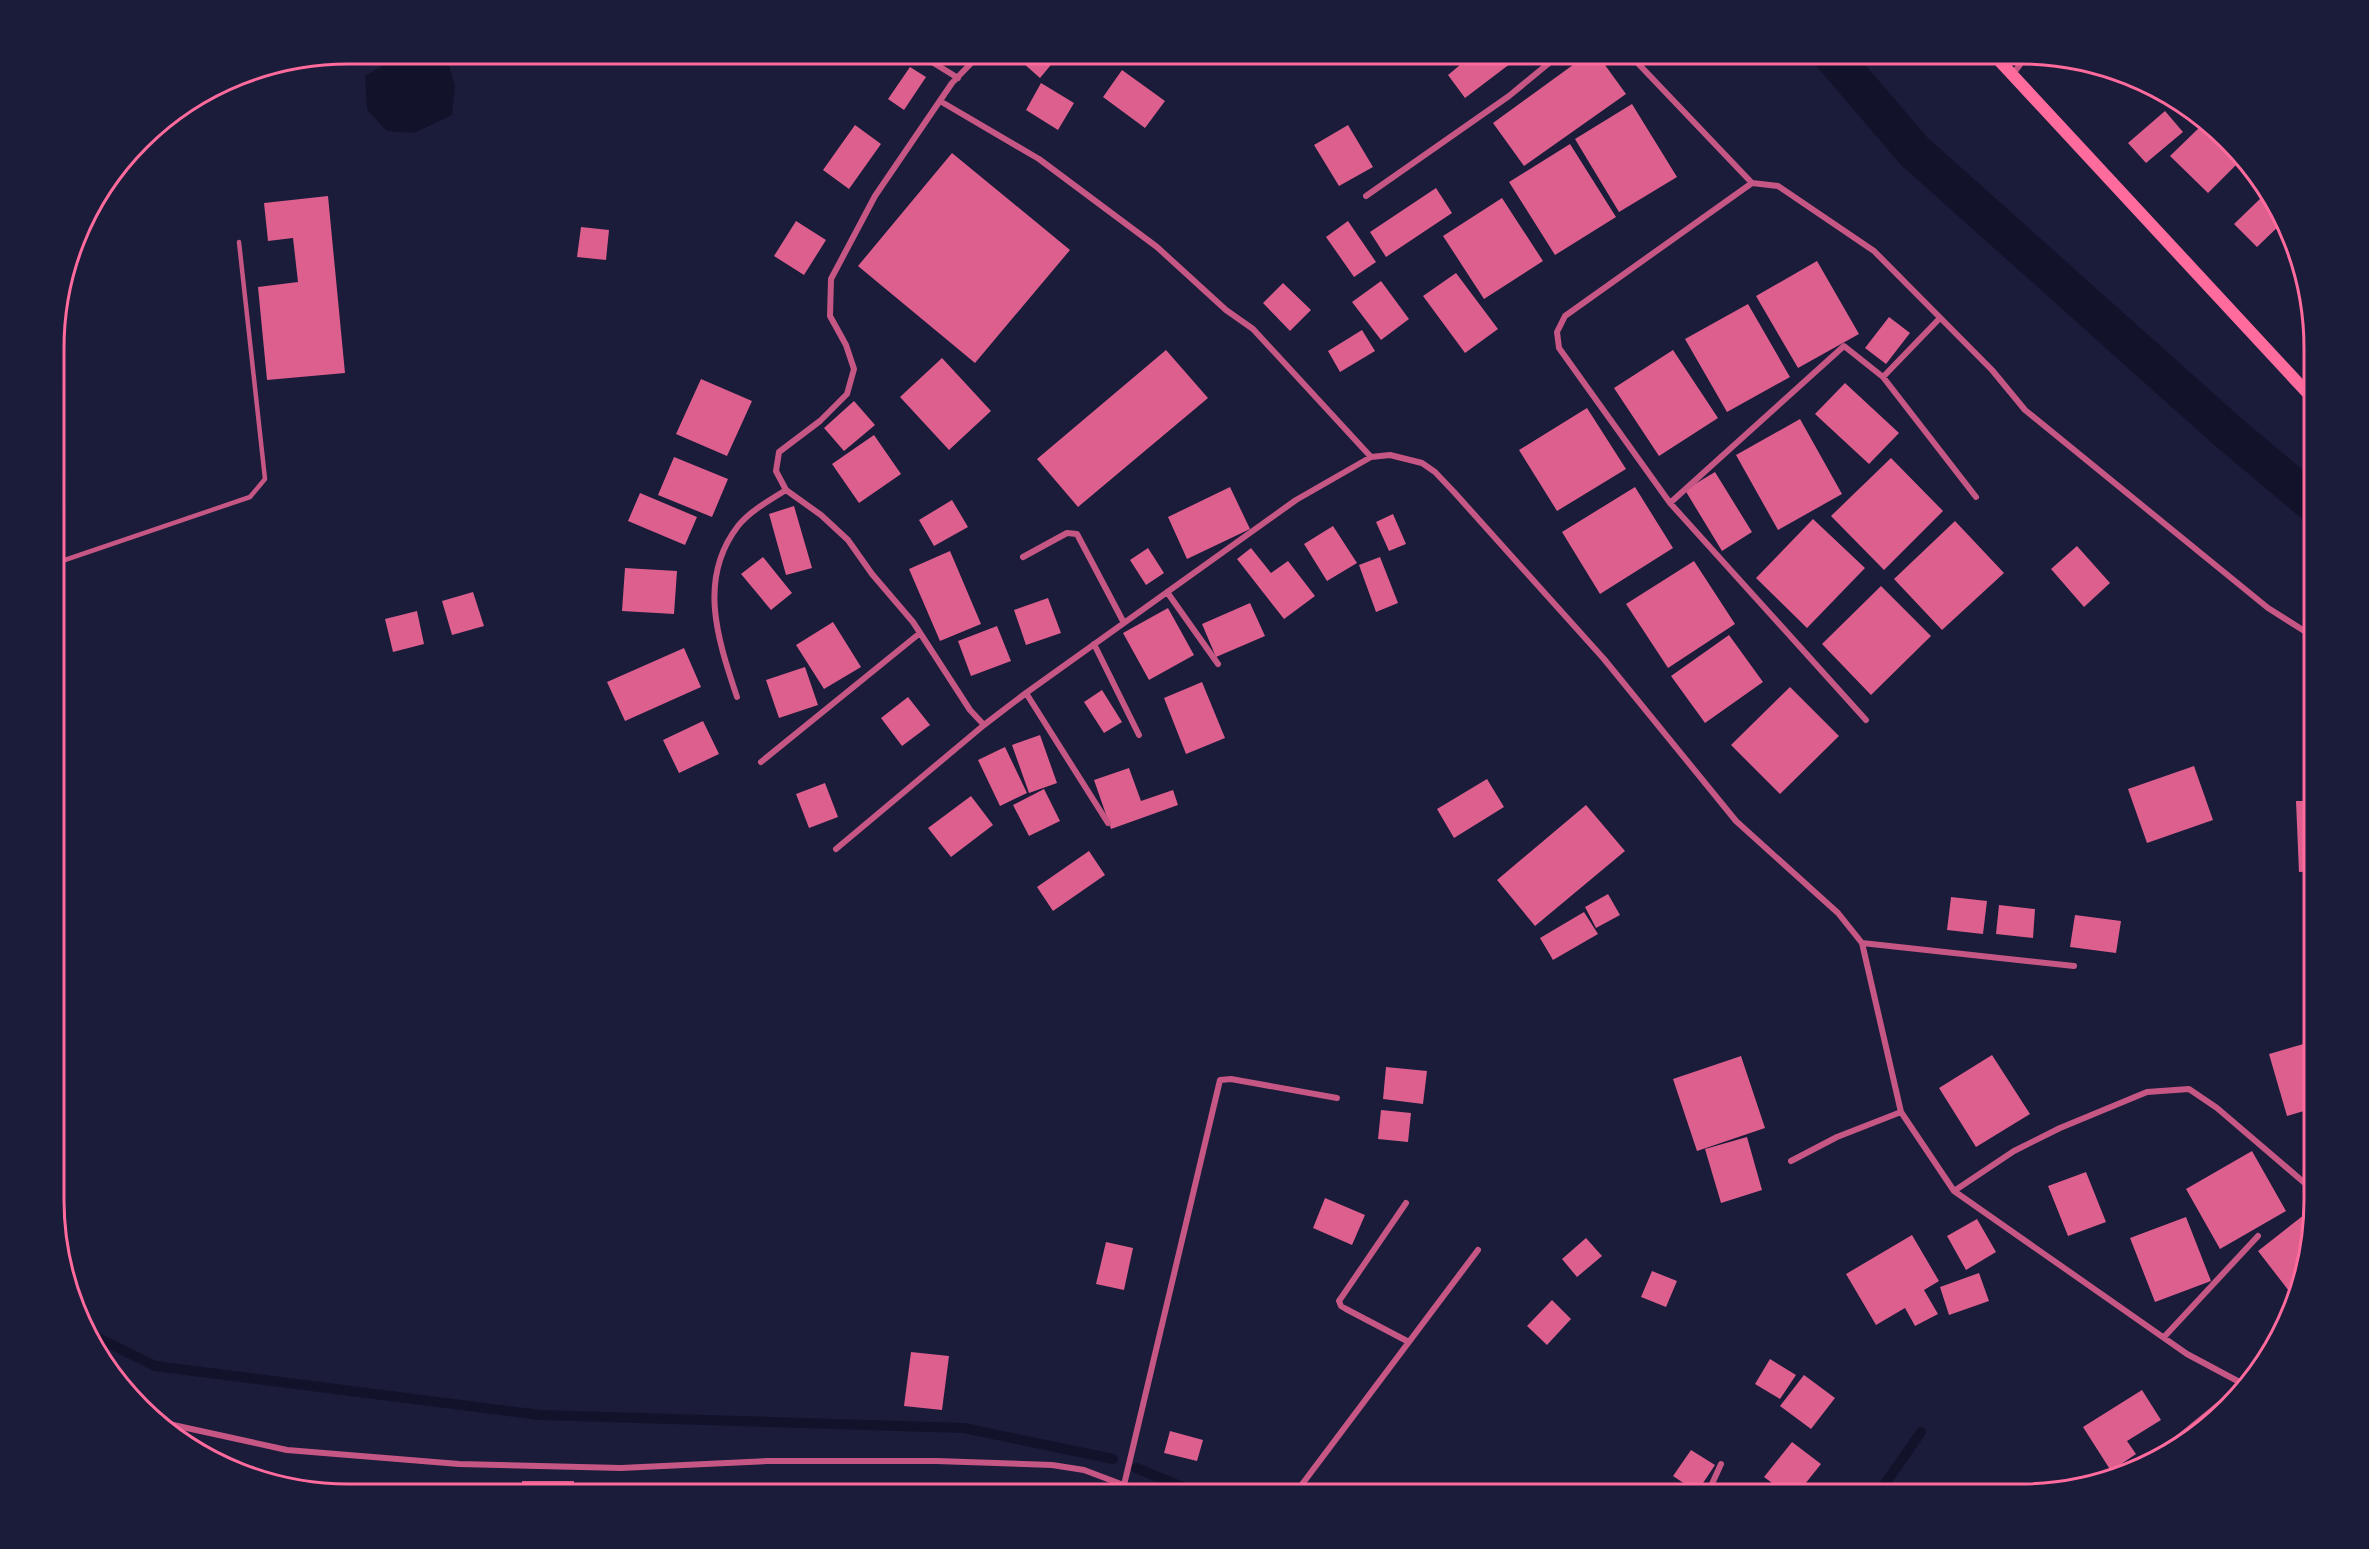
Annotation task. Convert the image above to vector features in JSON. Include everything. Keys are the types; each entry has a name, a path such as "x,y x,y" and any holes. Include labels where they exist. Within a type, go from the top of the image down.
{"main road":[{"path":"2003,64 2304,389"}],"street":[{"path":"937,64 958,78"},
{"path":"971,64 952,83 875,196 831,279 830,316 846,345 854,369 847,394 820,421 779,452 776,471 786,490 821,515 848,540 872,574 921,633 970,710 984,726"},
{"path":"1366,196 1509,96 1548,64"},
{"path":"1639,64 1752,183 1778,186 1874,251 1992,370 2025,410 2268,608 2304,631"},
{"path":"2013,74 2020,64"},
{"path":"940,101 1038,159 1157,247 1226,310 1253,329 1371,457"},
{"path":"1752,183 1565,316 1557,332 1559,348 1670,503 1866,720"},
{"path":"1883,377 1940,318"},
{"path":"1670,503 1844,346 1883,377 1976,497"},
{"path":"836,849 1026,693 1296,500 1371,457 1390,455 1422,463 1435,472 1604,659 1736,821 1838,913 1863,943 1900,1112 1954,1191 2165,1336 2187,1354 2239,1382"},
{"path":"737,697 719,640 714,613 720,555 739,525 759,507 786,490"},
{"path":"1023,557 1067,533 1077,534 1124,623"},
{"path":"1167,592 1218,664"},
{"path":"761,762 921,633"},
{"path":"1094,644 1138,735"},
{"path":"1026,693 1108,823"},
{"path":"1863,943 2074,966"},
{"path":"1124,1484 1220,1080 1231,1078 1337,1098"},
{"path":"1954,1191 2014,1151 2060,1128 2147,1092 2189,1089 2217,1108 2304,1182"},
{"path":"1791,1161 1837,1137 1900,1112"},
{"path":"1406,1203 1339,1301 1346,1309 1407,1341"},
{"path":"2165,1336 2258,1236"},
{"path":"1302,1484 1407,1341 1478,1250"},
{"path":"175,1425 287,1450 459,1464 621,1468 767,1461 960,1461 1052,1465 1084,1470 1121,1484"},
{"path":"1712,1484 1721,1464"}],"lane":[{"path":"64,561 249,496 265,479 239,242"}],"shaded area":[{"path":"386,64 448,64 455,85 452,115 414,133 387,131 367,110 365,76"}],"building":[{"path":"1024,64 1052,64 1040,78"},
{"path":"1461,64 1510,64 1465,98 1448,75"},
{"path":"1574,64 1604,64 1626,94 1524,166 1493,123"},
{"path":"910,67 926,77 904,110 888,99"},
{"path":"1122,70 1165,101 1145,128 1103,97"},
{"path":"1041,83 1074,103 1058,130 1026,110"},
{"path":"1632,104 1677,177 1619,212 1575,139"},
{"path":"2165,111 2183,132 2146,163 2128,143"},
{"path":"855,125 881,144 849,189 823,170"},
{"path":"1348,125 1373,167 1339,186 1314,145"},
{"path":"2199,128 2237,164 2208,193 2170,156"},
{"path":"1570,144 1616,217 1555,255 1509,182"},
{"path":"952,153 1070,250 975,363 858,266"},
{"path":"1436,188 1452,213 1386,257 1370,232"},
{"path":"328,196 345,373 267,380 258,287 298,282 293,238 268,241 264,203"},
{"path":"1502,198 1543,261 1484,299 1443,236"},
{"path":"2261,198 2277,228 2257,247 2234,224"},
{"path":"796,221 826,240 804,275 774,256"},
{"path":"1348,221 1376,262 1354,277 1326,237"},
{"path":"581,227 609,230 606,260 577,257"},
{"path":"1817,261 1859,334 1798,368 1756,296"},
{"path":"1456,273 1498,329 1465,353 1423,296"},
{"path":"1381,281 1409,319 1381,340 1352,302"},
{"path":"1283,283 1311,310 1290,331 1263,303"},
{"path":"1748,304 1790,377 1727,412 1685,339"},
{"path":"1889,317 1910,333 1886,364 1865,348"},
{"path":"1362,330 1375,351 1340,372 1328,351"},
{"path":"1166,350 1208,398 1078,507 1037,459"},
{"path":"1673,350 1718,418 1659,456 1614,388"},
{"path":"942,358 991,411 949,450 900,397"},
{"path":"701,379 752,401 727,456 676,434"},
{"path":"1845,383 1899,433 1869,464 1815,414"},
{"path":"854,401 875,425 844,451 824,428"},
{"path":"1587,408 1626,469 1557,511 1519,450"},
{"path":"1800,419 1842,494 1778,530 1736,455"},
{"path":"874,435 901,474 859,503 832,464"},
{"path":"674,457 728,479 712,517 658,495"},
{"path":"1891,458 1943,511 1884,570 1831,516"},
{"path":"1715,472 1752,532 1722,551 1685,490"},
{"path":"1230,487 1250,529 1187,559 1168,517"},
{"path":"1635,487 1673,548 1600,594 1562,532"},
{"path":"640,493 697,517 685,545 628,521"},
{"path":"952,500 968,527 934,546 919,520"},
{"path":"794,506 812,568 786,575 769,514"},
{"path":"1393,514 1406,544 1389,551 1376,522"},
{"path":"1813,519 1865,568 1807,628 1756,578"},
{"path":"1955,521 2004,573 1942,630 1894,579"},
{"path":"1333,526 1357,563 1327,581 1304,544"},
{"path":"2077,546 2110,583 2084,607 2051,569"},
{"path":"1148,548 1164,573 1146,585 1130,560"},
{"path":"1251,548 1271,573 1288,561 1315,596 1284,619 1237,559"},
{"path":"950,551 981,624 940,641 909,569"},
{"path":"763,557 792,593 771,610 741,574"},
{"path":"1380,557 1398,603 1376,612 1359,565"},
{"path":"1694,561 1735,624 1668,668 1626,604"},
{"path":"625,568 677,571 674,614 622,611"},
{"path":"1881,586 1931,636 1871,695 1822,644"},
{"path":"473,592 484,626 452,635 442,601"},
{"path":"1048,598 1061,633 1026,645 1014,610"},
{"path":"1250,603 1265,636 1216,657 1202,624"},
{"path":"1168,608 1194,655 1149,680 1123,633"},
{"path":"417,611 424,644 393,652 385,619"},
{"path":"833,622 861,667 824,689 796,645"},
{"path":"997,626 1011,661 971,676 958,641"},
{"path":"1729,635 1763,682 1705,723 1671,676"},
{"path":"684,648 701,687 625,721 607,682"},
{"path":"805,667 818,705 779,718 766,680"},
{"path":"1202,682 1225,738 1186,754 1164,698"},
{"path":"1790,687 1839,736 1780,794 1731,745"},
{"path":"1102,690 1122,722 1104,733 1084,702"},
{"path":"908,697 930,725 902,746 881,718"},
{"path":"703,721 719,754 679,773 663,740"},
{"path":"1040,735 1057,783 1029,793 1012,745"},
{"path":"1005,747 1027,793 1000,806 978,760"},
{"path":"2194,766 2213,820 2147,843 2128,789"},
{"path":"1129,768 1141,801 1173,790 1178,805 1111,829 1094,780"},
{"path":"1487,779 1504,807 1454,838 1437,809"},
{"path":"825,783 838,817 809,828 796,794"},
{"path":"1044,789 1060,821 1029,836 1013,805"},
{"path":"971,796 993,825 951,857 928,828"},
{"path":"2296,801 2304,801 2304,872 2299,872"},
{"path":"1586,805 1625,851 1535,926 1497,880"},
{"path":"1089,851 1105,875 1053,911 1037,887"},
{"path":"1608,894 1620,915 1596,928 1585,907"},
{"path":"1951,897 1987,901 1983,934 1947,930"},
{"path":"1999,905 2035,909 2033,938 1996,934"},
{"path":"1584,912 1598,934 1553,960 1540,938"},
{"path":"2075,915 2121,921 2116,953 2070,947"},
{"path":"2304,1044 2304,1111 2287,1116 2269,1054"},
{"path":"1992,1055 2030,1114 1976,1147 1939,1088"},
{"path":"1741,1056 1765,1128 1697,1151 1673,1079"},
{"path":"1386,1067 1427,1071 1423,1104 1383,1099"},
{"path":"1381,1110 1411,1113 1408,1142 1378,1139"},
{"path":"1747,1137 1762,1190 1721,1203 1705,1149"},
{"path":"2252,1151 2286,1211 2220,1249 2186,1189"},
{"path":"2086,1172 2106,1222 2068,1236 2048,1186"},
{"path":"1325,1198 1365,1215 1352,1245 1313,1228"},
{"path":"2304,1215 2299,1256 2289,1291 2258,1251"},
{"path":"2186,1217 2211,1281 2155,1302 2130,1238"},
{"path":"1977,1219 1996,1252 1966,1270 1947,1236"},
{"path":"1912,1235 1939,1281 1924,1290 1938,1314 1915,1326 1905,1308 1876,1325 1846,1274"},
{"path":"1586,1238 1602,1256 1577,1277 1562,1259"},
{"path":"1106,1242 1133,1248 1124,1290 1096,1284"},
{"path":"1652,1271 1677,1281 1666,1307 1641,1297"},
{"path":"1979,1273 1989,1301 1949,1315 1940,1287"},
{"path":"1552,1300 1571,1319 1547,1345 1527,1326"},
{"path":"911,1352 949,1356 942,1410 904,1406"},
{"path":"1770,1359 1796,1375 1780,1399 1755,1384"},
{"path":"1804,1375 1835,1398 1811,1429 1780,1406"},
{"path":"2142,1390 2161,1420 2127,1441 2136,1454 2110,1470 2083,1427"},
{"path":"1170,1431 1203,1440 1197,1461 1164,1453"},
{"path":"1792,1442 1821,1464 1805,1484 1773,1484 1764,1477"},
{"path":"1691,1450 1715,1465 1702,1484 1685,1484 1673,1476"},
{"path":"522,1481 574,1481 574,1484 522,1484"}],"waterway":[{"path":"1840,64 1914,151 2227,431 2304,496"},
{"path":"102,1340 155,1366 540,1415 964,1428 1113,1459"},
{"path":"1885,1484 1921,1432"},
{"path":"1136,1468 1175,1484"}]}
